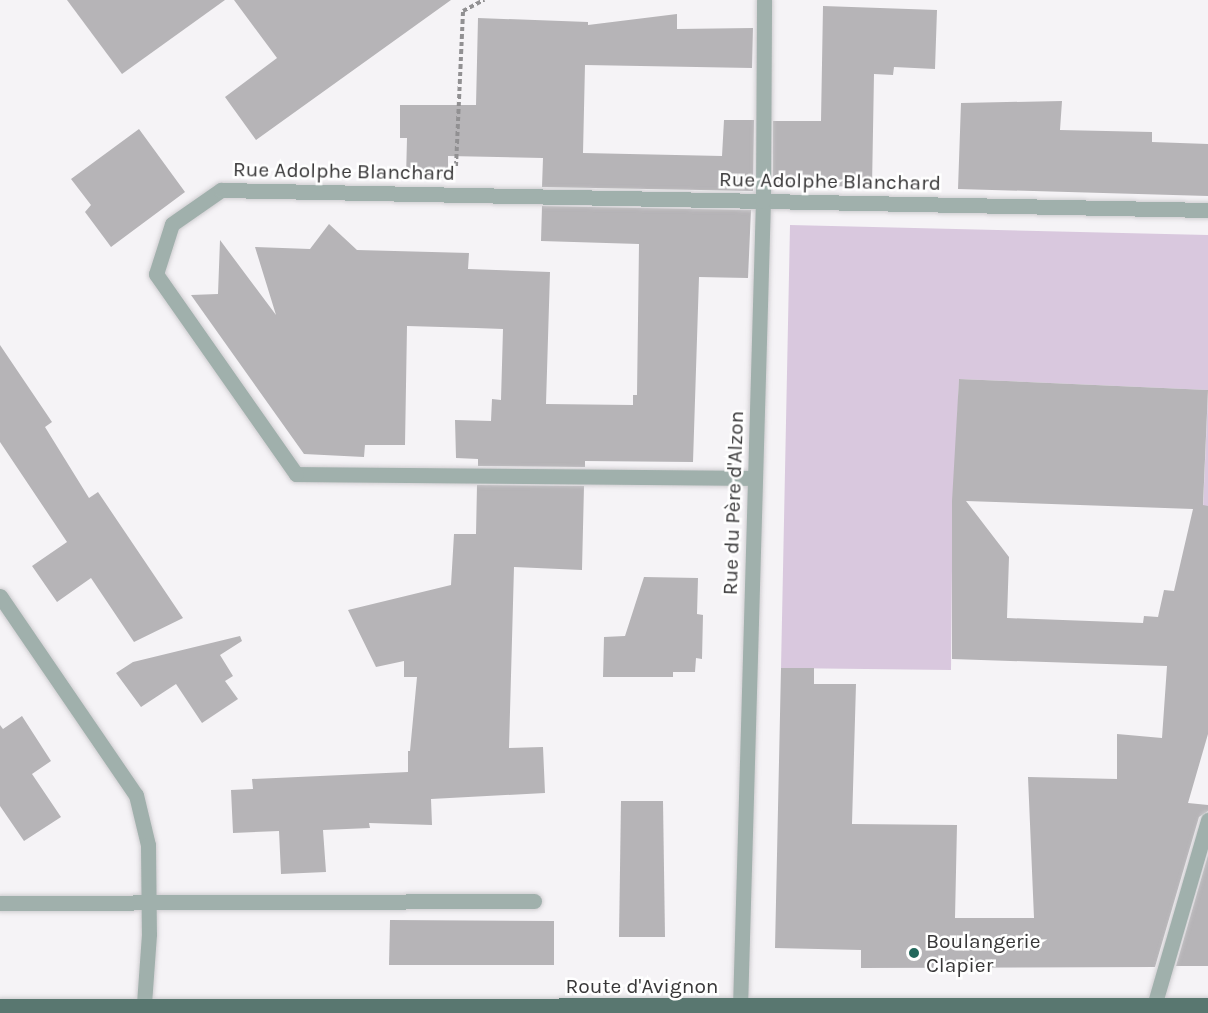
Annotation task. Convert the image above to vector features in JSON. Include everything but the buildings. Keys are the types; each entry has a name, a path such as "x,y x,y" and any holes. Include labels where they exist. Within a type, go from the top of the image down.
{"main road":[{"name":"Route d'Avignon","path":"0,1006 74,1009 144,1004 740,1008 1208,1005"}],"street":[{"name":"Rue du Père d'Alzon","path":"740,1008 764,201 764,0"},
{"name":"Rue Adolphe Blanchard","path":"754,478 296,474 156,274 172,224 221,189 1208,210"},
{"path":"0,596 136,795 148,845 149,902 144,1004"},
{"path":"1154,1006 1208,820"},
{"path":"0,903 534,901"}],"path":[{"path":"455,194 463,11 484,0"}],"shaded area":[{"path":"790,225 1208,235 1208,390 959,379 951,670 781,668"},
{"path":"1208,394 1208,511 1203,509"}],"place":[{"name":"Boulangerie Clapier","path":"914,953"}]}
